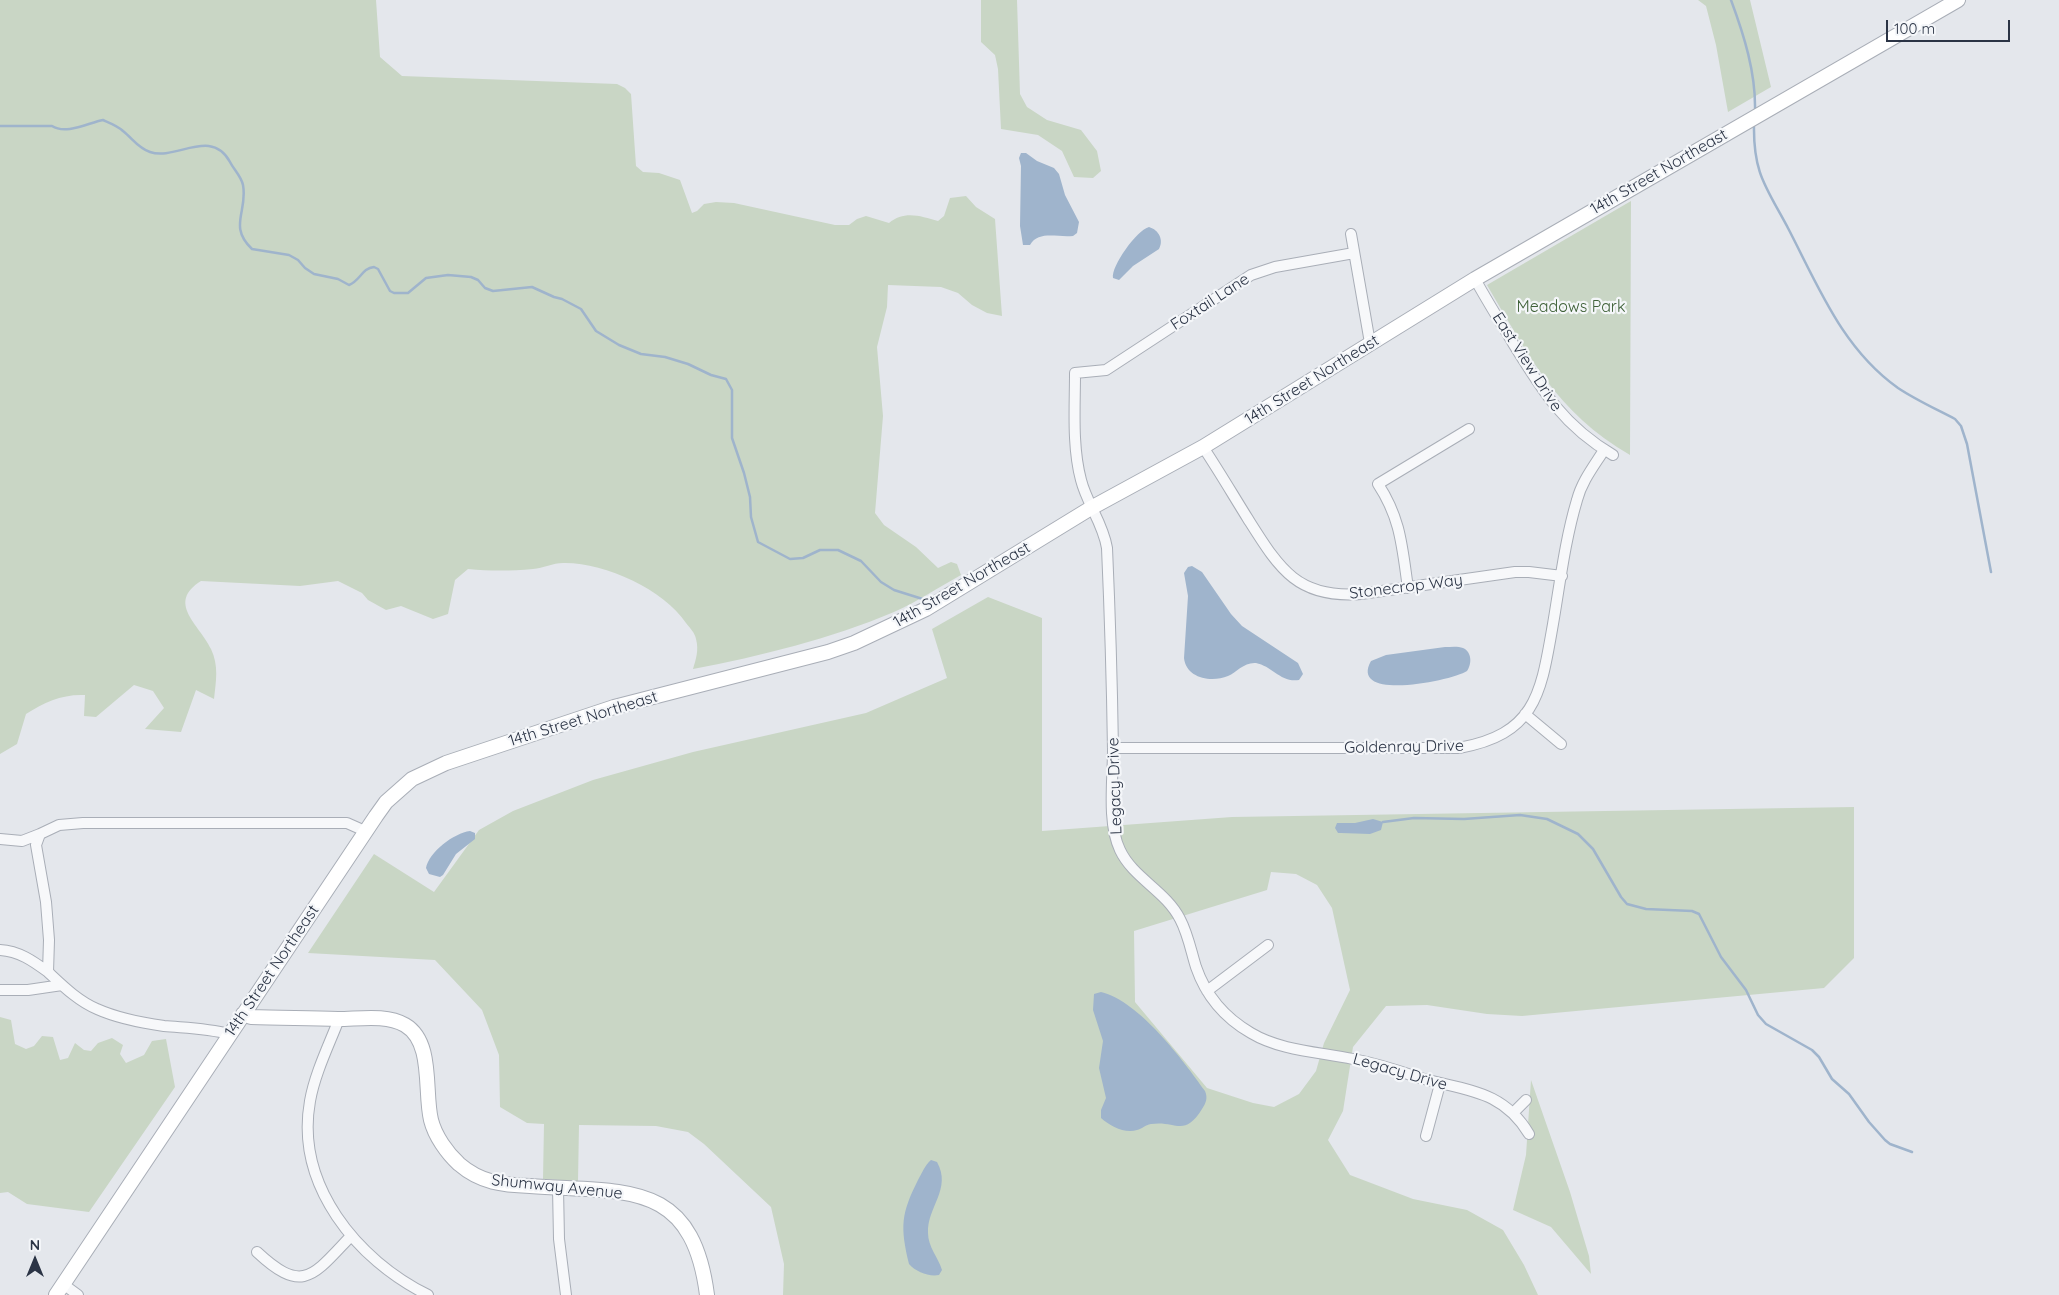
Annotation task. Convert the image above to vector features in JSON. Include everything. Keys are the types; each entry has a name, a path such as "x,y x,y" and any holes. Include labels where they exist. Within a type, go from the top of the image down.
{"street":[{"name":"14th Street Northeast","path":"60,1289 365,831 386,802 412,779 438,766 614,707 828,652 854,643 926,609 1091,508 1204,447 1475,279 1958,0"},
{"path":"1351,234 1370,343"},
{"name":"Foxtail Lane","path":"1075,373 1106,370 1251,275 1275,267 1354,253"},
{"name":"East View Drive","path":"1475,279 1534,377 1558,411 1584,435 1608,452"},
{"name":"Legacy Drive","path":"1075,373 1077,461 1081,483 1091,508 1103,528 1107,548 1113,748 1113,816 1115,839 1125,861 1164,899 1180,919 1201,979 1207,991 1226,1015 1261,1038 1288,1047 1356,1059 1440,1084 1483,1093 1514,1112 1529,1134"},
{"path":"1408,588 1395,516 1388,499 1378,484 1469,429"},
{"name":"Stonecrop Way","path":"1204,447 1271,556 1292,577 1309,587 1331,594 1361,594 1516,572 1562,576"},
{"name":"Goldenray Drive","path":"1113,748 1459,748 1498,737 1525,714 1541,686 1578,498 1588,474 1608,452"},
{"path":"1525,714 1561,744"},
{"path":"0,839 22,841 59,825 83,823 347,823 365,831"},
{"path":"40,834 36,845 46,902 49,940 48,972"},
{"path":"1207,991 1268,945"},
{"path":"0,950 11,951 29,958 71,993 97,1009 129,1019 164,1026 199,1028 229,1034"},
{"path":"0,990 28,990 62,985"},
{"name":"Shumway Avenue","path":"242,1014 251,1018 382,1018 405,1025 415,1034 422,1045 431,1122 436,1134 450,1155 460,1165 488,1182 510,1186 619,1192 653,1200 664,1206 679,1220 691,1236 701,1263 707,1295"},
{"path":"339,1019 310,1100 307,1124 314,1172 322,1193 351,1236 389,1270 428,1295"},
{"path":"1426,1136 1440,1084"},
{"path":"1514,1112 1526,1100"},
{"path":"558,1188 559,1239 566,1295"},
{"path":"257,1252 271,1268 287,1278 302,1281 315,1274 351,1236"},
{"path":"60,1289 78,1295"}],"green space":[{"path":"0,0 376,0 380,57 402,76 617,84 625,88 631,94 636,166 643,172 659,173 680,180 692,213 704,204 716,202 734,203 835,225 849,225 857,219 866,216 889,223 901,216 907,215 938,221 944,216 950,198 966,196 976,207 995,219 1002,316 987,313 972,305 958,293 941,287 888,285 887,307 877,347 883,416 875,513 884,525 916,547 938,568 951,562 957,564 961,575 903,608 870,622 770,652 693,669 697,643 692,631 676,611 648,589 631,580 596,567 559,563 516,570 468,569 455,580 448,614 433,619 401,606 386,610 368,600 362,593 338,581 300,586 201,581 191,589 186,597 186,606 188,614 214,655 216,674 214,699 196,690 181,732 145,729 164,708 153,691 134,685 96,717 84,716 85,695 61,697 40,706 26,714 17,744 0,754"},
{"path":"981,0 1017,0 1020,94 1027,107 1047,120 1081,130 1097,151 1101,171 1093,178 1074,177 1062,151 1038,135 1001,129 998,69 995,55 981,42"},
{"path":"1698,0 1750,0 1771,87 1728,112 1716,45 1706,6"},
{"name":"Meadows Park","path":"1631,201 1630,455 1604,438 1582,420 1546,381 1487,285"},
{"path":"988,597 1042,618 1042,831 1232,817 1854,807 1854,958 1824,988 1522,1016 1487,1014 1427,1005 1386,1006 1353,1047 1343,1111 1328,1140 1350,1175 1413,1199 1467,1210 1503,1230 1524,1265 1538,1295 783,1295 784,1264 771,1207 704,1144 688,1132 656,1126 579,1125 578,1181 543,1179 544,1124 527,1123 500,1107 499,1055 482,1010 435,960 308,953 374,854 434,892 479,830 513,811 593,780 693,752 866,713 947,678 932,629","holes":["1271,872 1296,874 1317,885 1332,908 1350,990 1324,1043 1316,1071 1299,1094 1274,1107 1253,1103 1207,1088 1135,1002 1134,931 1267,890"]},
{"path":"0,1017 11,1020 15,1044 26,1049 34,1046 42,1036 53,1037 60,1060 68,1058 75,1043 84,1050 91,1051 98,1043 112,1038 123,1045 120,1054 126,1063 144,1055 152,1041 166,1039 175,1087 89,1212 27,1204 8,1192 0,1193"},
{"path":"1531,1080 1570,1192 1589,1256 1591,1274 1551,1227 1513,1210 1526,1155"}],"water":[{"path":"1021,153 1026,153 1037,161 1054,168 1059,174 1065,195 1079,222 1077,233 1073,236 1044,236 1034,240 1030,245 1023,245 1020,226 1021,166 1019,158"},
{"path":"1149,227 1160,236 1159,249 1133,266 1119,280 1113,278 1113,272 1120,257 1132,241"},
{"path":"1192,566 1202,572 1231,614 1242,626 1298,663 1303,674 1299,680 1287,679 1256,663 1244,666 1228,676 1214,679 1200,677 1189,670 1184,658 1188,596 1184,573 1188,567"},
{"path":"1445,647 1459,647 1468,652 1470,655 1470,665 1467,671 1442,679 1405,685 1387,685 1374,681 1368,674 1371,661 1386,655"},
{"path":"1373,819 1383,822 1381,830 1370,834 1338,833 1335,828 1337,823 1355,823"},
{"path":"470,831 475,833 475,839 456,854 443,875 440,877 429,874 426,868 428,862 437,850 450,839"},
{"path":"1101,992 1130,1007 1145,1019 1172,1048 1205,1091 1205,1105 1190,1123 1179,1126 1160,1123 1151,1124 1128,1131 1113,1126 1101,1118 1101,1110 1106,1098 1099,1068 1103,1041 1093,1010 1094,994"},
{"path":"931,1160 937,1162 942,1181 931,1215 928,1233 931,1247 942,1270 939,1275 923,1273 909,1264 903,1230 905,1212 912,1192 922,1172"}],"waterway":[{"path":"1731,0 1748,54 1754,83 1755,111"},
{"path":"0,126 52,126 70,129 103,120 119,128 139,146 150,152 160,154 193,147 213,147 222,152 242,182 244,195 240,218 241,233 252,249 289,255 314,274 338,279 349,285 367,270 374,267 378,269 390,291 394,293 408,293 426,278 448,275 471,277 478,280 485,288 493,291 532,287 581,309 596,331 619,345 641,354 665,357 688,364 711,375 726,379 732,390 732,438 744,473 750,497 751,517 758,542 790,559 803,558 820,550 838,550 861,561 881,582 894,590 929,601"},
{"path":"1754,124 1756,156 1763,180 1822,295 1847,336 1862,355 1898,388 1955,419 1961,426 1967,444 1991,572"},
{"path":"1383,822 1414,818 1464,819 1520,815 1547,819 1578,834 1593,849 1627,904 1646,909 1692,911 1699,914 1721,957 1746,990 1758,1015 1766,1024 1812,1050 1819,1057 1832,1079 1849,1094 1869,1122 1885,1140 1890,1144 1912,1152"}]}
